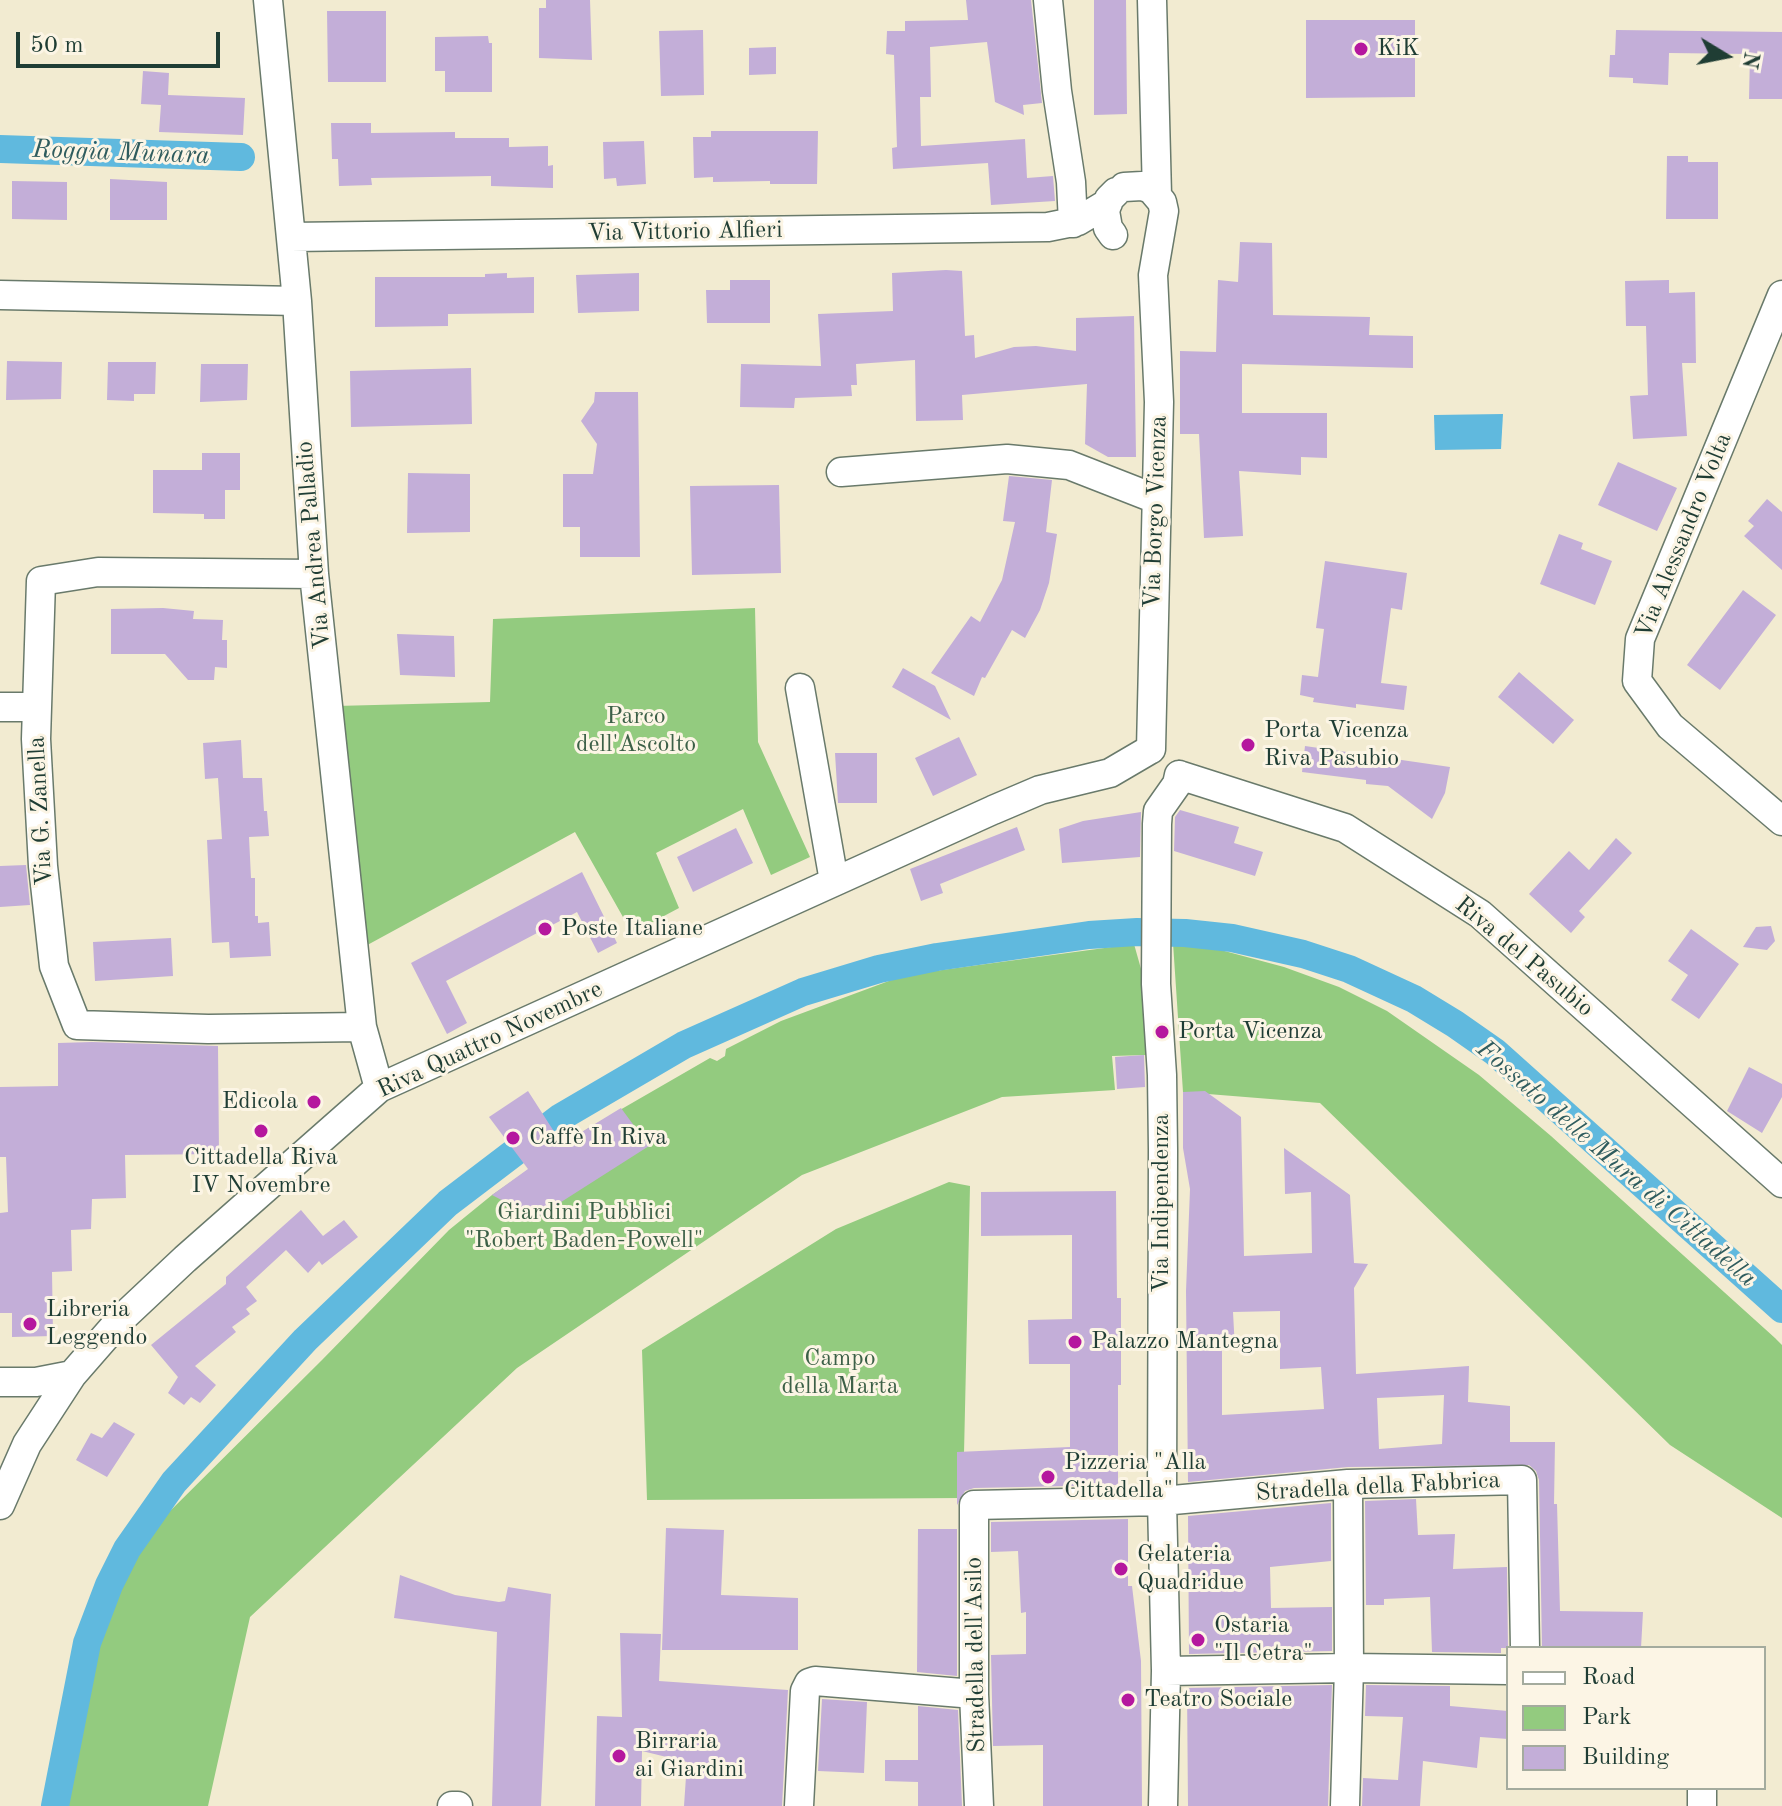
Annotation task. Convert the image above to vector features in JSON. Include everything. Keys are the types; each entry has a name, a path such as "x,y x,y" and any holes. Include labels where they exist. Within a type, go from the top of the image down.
{"street":[{"name":"Via Andrea Palladio","path":"268,0 297,301 314,574 362,1027 379,1088"},
{"path":"1048,0 1057,91 1076,222"},
{"name":"Via Borgo Vicenza","path":"1151,749 1159,402 1153,275 1164,211 1157,195 1152,0"},
{"path":"1153,275 1106,220 1114,196 1135,175 1155,140"},
{"path":"1071,182 1083,194 1097,199 1142,186 1157,195"},
{"name":"Via Vittorio Alfieri","path":"291,237 1048,227 1076,222 1114,196"},
{"name":"Via Vittorio Alfieri","path":"1076,222 1103,229 1120,240"},
{"path":"1120,240 1148,242 1162,228"},
{"path":"0,295 297,301"},
{"name":"Via Alessandro Volta","path":"1782,295 1640,639 1637,681 1670,726 1782,821"},
{"path":"841,472 1007,459 1069,465 1156,499"},
{"name":"Via G. Zanella","path":"314,574 98,572 41,581 36,739 43,866 54,966 77,1025 208,1029 362,1027"},
{"path":"800,688 834,881"},
{"path":"0,707 37,707"},
{"name":"Riva Quattro Novembre","path":"0,1505 27,1444 72,1375 120,1320 379,1088 1040,790 1110,773 1151,749"},
{"name":"Riva del Pasubio","path":"1151,749 1173,756 1179,775 1345,828 1480,914 1782,1183"},
{"name":"Via Indipendenza","path":"1163,1806 1166,1671 1162,1501 1162,1075 1156,984 1157,875 1158,811 1177,784 1179,775"},
{"path":"0,1382 36,1382 72,1375"},
{"name":"Stradella della Fabbrica","path":"974,1505 1162,1501 1348,1484 1522,1480 1525,1646"},
{"path":"1345,1806 1349,1668 1348,1484"},
{"name":"Stradella dell'Asilo","path":"974,1505 974,1694 979,1806"},
{"path":"1166,1671 1349,1668 1506,1670"},
{"path":"799,1806 805,1691 809,1683 974,1694"},
{"path":"452,1806 458,1806"}],"green space":[{"name":"Parco dell'Ascolto","path":"755,608 758,742 810,857 771,875 743,809 656,853 679,908 632,933 575,832 360,949 336,706 490,702 493,619"},
{"path":"1173,943 1217,949 1284,967 1339,987 1387,1011 1479,1075 1775,1338 1782,1345 1782,1518 1670,1445 1320,1103 1183,1092"},
{"name":"Giardini Pubblici \"Robert Baden-Powell\"","path":"1134,944 1143,976 1147,1055 1112,1056 1115,1090 1002,1097 802,1175 517,1368 250,1617 208,1806 64,1806 85,1692 114,1596 157,1524 449,1230 492,1195 587,1129 710,1058 717,1061 725,1056 726,1049 781,1021 905,975"},
{"name":"Campo della Marta","path":"949,1182 970,1186 963,1498 647,1500 642,1350 836,1229"}],"water":[{"path":"1503,414 1501,449 1435,450 1434,415"}],"building":[{"path":"546,0 590,0 592,60 539,58 539,8 546,8"},
{"path":"966,0 1031,0 1042,103 1023,105 1024,115 995,102 987,42 930,47 931,97 920,97 921,146 1025,139 1027,178 1053,176 1055,201 991,205 988,163 893,169 892,148 897,147 894,55 886,54 887,31 905,31 905,21 968,20"},
{"path":"1094,0 1126,0 1127,114 1094,115"},
{"path":"327,11 386,11 386,82 328,82"},
{"name":"KiK","path":"1306,20 1415,20 1415,97 1306,98"},
{"path":"703,30 704,95 661,96 659,31"},
{"path":"1616,30 1782,32 1782,99 1749,99 1750,54 1669,53 1668,85 1633,83 1633,78 1609,77 1610,55 1615,55"},
{"path":"488,36 489,43 492,43 492,92 445,92 445,71 435,71 435,37"},
{"path":"776,47 776,74 749,75 749,48"},
{"path":"143,71 169,73 168,95 245,98 243,135 159,132 161,105 141,104"},
{"path":"331,123 371,123 371,133 455,132 455,138 509,138 509,147 548,146 548,166 553,165 553,188 491,186 491,176 371,178 372,185 339,186 338,159 332,159"},
{"path":"711,131 818,131 817,184 713,182 713,177 694,178 693,137 711,137"},
{"path":"644,141 646,184 617,186 616,178 604,179 603,142"},
{"path":"1667,156 1688,156 1688,162 1718,162 1718,219 1666,219"},
{"path":"110,179 167,182 167,220 110,220"},
{"path":"12,181 67,182 67,220 12,219"},
{"path":"1240,242 1272,243 1273,315 1370,317 1369,335 1413,336 1413,368 1242,364 1242,413 1327,413 1327,458 1301,457 1301,475 1239,471 1243,536 1204,538 1199,434 1180,434 1180,351 1216,352 1218,280 1238,282"},
{"path":"962,271 965,336 974,335 975,358 1014,347 1036,346 1076,351 1076,318 1134,316 1136,457 1108,457 1085,444 1087,384 962,395 963,420 916,421 915,360 856,364 857,385 851,385 852,396 795,398 794,408 740,407 741,364 821,366 818,314 893,311 892,273"},
{"path":"507,273 507,278 534,277 534,313 448,314 448,326 375,327 375,277 485,277 485,274"},
{"path":"639,273 639,311 578,313 576,275"},
{"path":"730,280 770,280 770,323 707,323 706,290 730,290"},
{"path":"1669,280 1669,293 1695,292 1696,363 1682,363 1687,436 1633,439 1630,396 1648,395 1646,326 1626,326 1625,281"},
{"path":"7,361 62,362 61,399 6,400"},
{"path":"108,362 156,362 155,394 134,394 134,401 107,400"},
{"path":"201,364 248,364 247,400 200,402"},
{"path":"471,368 472,424 351,427 350,371"},
{"path":"595,392 638,392 640,557 580,557 580,527 563,527 563,474 593,474 597,444 581,421 594,402"},
{"path":"202,453 240,453 240,490 225,490 225,519 204,519 204,514 153,513 153,470 202,470"},
{"path":"1618,462 1677,488 1657,531 1598,505"},
{"path":"408,473 470,474 470,532 407,533"},
{"path":"1009,476 1052,480 1046,532 1057,534 1049,583 1040,610 1025,638 1012,630 985,678 982,677 974,696 931,673 971,616 980,622 1002,580 1015,522 1003,521"},
{"path":"779,485 781,573 692,575 690,486"},
{"path":"1767,499 1782,512 1782,570 1744,536 1754,526 1748,521"},
{"path":"1559,534 1583,543 1581,549 1612,561 1595,605 1540,584"},
{"path":"1325,561 1407,573 1402,610 1391,608 1381,683 1407,686 1404,710 1313,702 1314,698 1300,695 1302,675 1318,677 1324,629 1316,628"},
{"path":"1743,590 1776,615 1720,690 1687,665"},
{"path":"111,609 194,611 193,619 223,620 222,640 227,640 227,668 215,667 214,680 188,680 165,654 111,654"},
{"path":"397,634 454,636 455,677 400,675"},
{"path":"903,668 935,686 951,720 892,687"},
{"path":"1519,672 1574,720 1553,744 1498,697"},
{"path":"959,737 977,775 933,796 915,758"},
{"path":"241,740 243,778 262,778 264,811 267,811 269,836 249,837 251,878 255,878 255,916 258,916 258,923 269,922 271,956 230,958 229,942 212,943 207,840 222,839 218,778 205,779 203,743"},
{"path":"1305,746 1450,767 1445,793 1432,819 1388,786 1302,772"},
{"path":"835,753 877,753 877,803 838,803"},
{"path":"1180,810 1239,827 1234,843 1263,852 1255,876 1174,851 1175,817"},
{"path":"1141,812 1140,857 1062,863 1059,829 1083,821"},
{"path":"1017,827 1025,850 940,884 943,893 921,901 910,869"},
{"path":"736,828 753,863 693,892 677,857"},
{"path":"1616,838 1632,853 1579,911 1585,917 1571,933 1529,894 1569,851 1589,870"},
{"path":"26,865 30,905 0,907 0,866"},
{"path":"582,872 617,943 598,953 577,912 446,981 467,1023 447,1034 411,963"},
{"path":"1771,926 1775,941 1767,950 1743,947 1756,927"},
{"path":"1691,929 1739,964 1699,1019 1671,1000 1688,975 1668,961"},
{"path":"171,938 173,976 95,981 93,942"},
{"path":"58,1043 218,1046 219,1154 125,1155 126,1198 92,1199 91,1229 71,1230 72,1271 52,1272 53,1336 12,1337 12,1313 0,1313 0,1213 8,1212 6,1157 0,1157 0,1087 58,1086"},
{"path":"1144,1055 1145,1087 1117,1089 1115,1057"},
{"path":"1749,1067 1782,1084 1782,1097 1762,1133 1727,1111"},
{"path":"528,1091 562,1144 621,1108 649,1146 536,1218 492,1195 528,1169 489,1117"},
{"path":"1205,1091 1241,1117 1244,1256 1312,1253 1311,1192 1285,1194 1284,1148 1350,1195 1354,1263 1368,1264 1354,1288 1356,1374 1469,1366 1468,1402 1510,1406 1510,1442 1555,1442 1554,1504 1557,1504 1560,1611 1643,1612 1641,1646 1542,1646 1539,1480 1536,1471 1529,1465 1348,1467 1188,1482 1186,1291 1190,1189 1183,1148 1183,1092","holes":["1280,1311 1280,1369 1321,1367 1324,1409 1222,1415 1222,1348 1235,1349 1233,1312","1444,1395 1442,1444 1379,1449 1377,1398"]},
{"name":"Palazzo Mantegna","path":"1116,1191 1117,1298 1121,1298 1118,1485 974,1488 965,1491 957,1505 957,1452 1070,1447 1070,1364 1029,1364 1028,1320 1072,1319 1072,1235 981,1236 981,1192"},
{"path":"301,1210 323,1236 344,1220 358,1237 322,1265 319,1261 308,1273 286,1250 246,1287 257,1301 246,1309 250,1314 232,1327 236,1332 195,1366 216,1385 200,1403 191,1397 184,1405 168,1393 178,1377 151,1345 226,1284 226,1277"},
{"path":"114,1422 135,1434 107,1477 76,1460 91,1433 102,1438"},
{"path":"1416,1499 1418,1535 1455,1534 1453,1569 1507,1567 1508,1646 1501,1648 1501,1653 1432,1652 1430,1597 1384,1599 1384,1605 1366,1605 1365,1501"},
{"path":"1331,1503 1331,1561 1270,1567 1271,1608 1332,1607 1332,1651 1189,1654 1188,1516"},
{"path":"1128,1519 1128,1586 1132,1586 1141,1661 1142,1806 1043,1806 1043,1745 993,1746 991,1655 1026,1654 1026,1612 1021,1613 1018,1551 991,1552 991,1522"},
{"path":"666,1528 724,1530 721,1595 798,1598 798,1650 662,1650"},
{"path":"918,1529 957,1529 957,1676 917,1672"},
{"path":"400,1575 455,1595 499,1602 505,1601 508,1587 551,1594 541,1806 492,1806 497,1632 394,1618"},
{"path":"620,1633 661,1634 659,1681 788,1690 782,1806 684,1806 687,1762 642,1751 641,1806 595,1806 597,1716 622,1717"},
{"path":"1332,1685 1328,1806 1188,1806 1187,1688"},
{"path":"1366,1685 1450,1686 1450,1706 1506,1711 1506,1739 1480,1737 1477,1768 1423,1761 1420,1806 1362,1806 1363,1778 1398,1780 1403,1717 1365,1716"},
{"path":"822,1699 867,1702 864,1773 818,1771"},
{"path":"918,1706 958,1710 962,1806 918,1806 918,1782 885,1781 885,1760 918,1760"}],"waterway":[{"name":"Roggia Munara","path":"0,149 241,157"},
{"name":"Fossato delle Mura di Cittadella","path":"55,1806 87,1643 109,1585 127,1549 174,1482 305,1340 448,1203 561,1117 684,1045 803,992 879,969 937,957 1089,935 1137,932 1232,938 1303,954 1349,969 1414,999 1495,1052 1782,1309"}],"place":[{"name":"KiK","path":"1361,49"},
{"name":"Porta Vicenza Riva Pasubio","path":"1248,745"},
{"name":"Poste Italiane","path":"545,929"},
{"name":"Porta Vicenza","path":"1162,1032"},
{"name":"Edicola","path":"314,1102"},
{"name":"Cittadella Riva IV Novembre","path":"261,1131"},
{"name":"Caffè In Riva","path":"513,1138"},
{"name":"Libreria Leggendo","path":"30,1324"},
{"name":"Palazzo Mantegna","path":"1075,1342"},
{"name":"Pizzeria \"Alla Cittadella\"","path":"1048,1477"},
{"name":"Gelateria Quadridue","path":"1121,1569"},
{"name":"Ostaria \"Il Cetra\"","path":"1198,1640"},
{"name":"Teatro Sociale","path":"1128,1700"},
{"name":"Birraria ai Giardini","path":"619,1756"}]}
